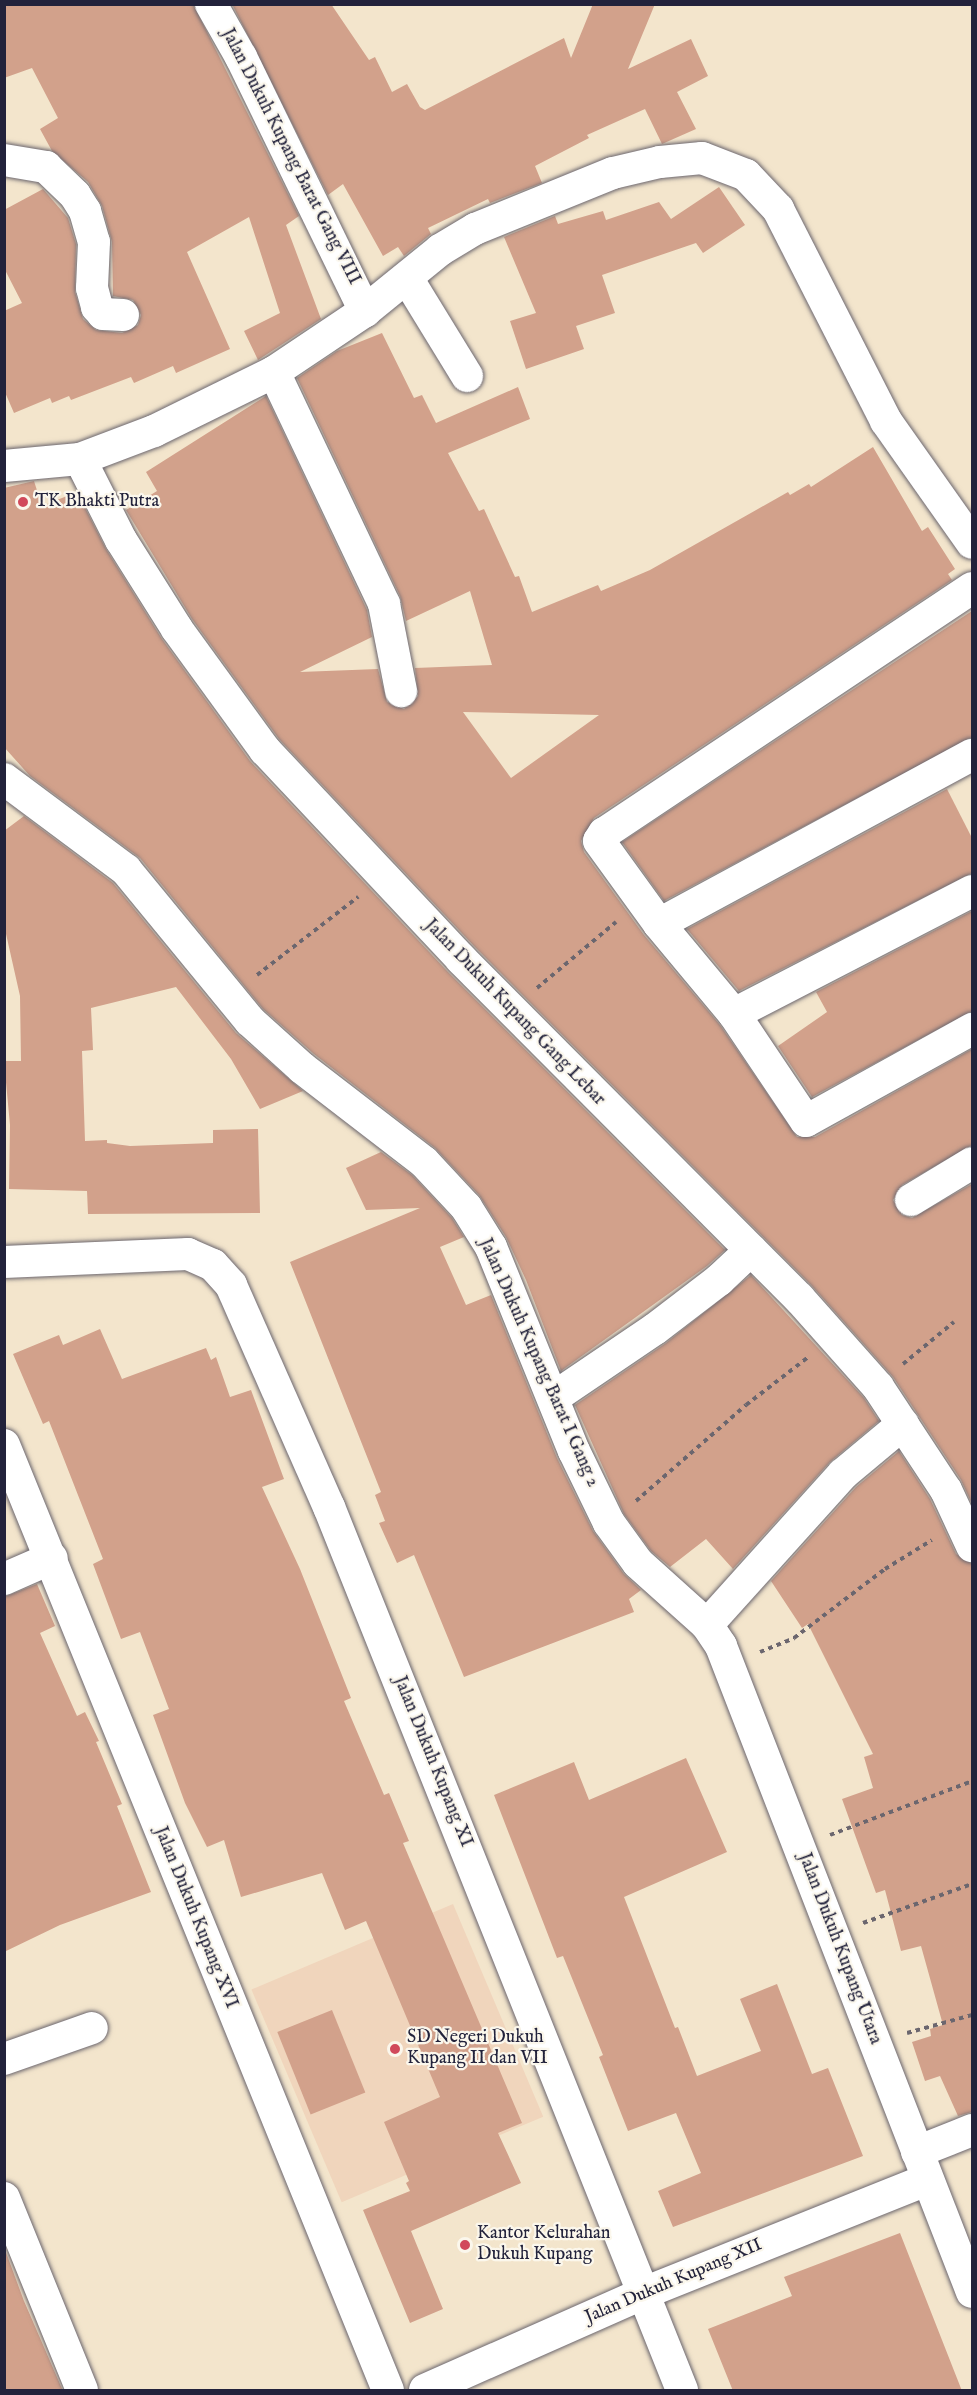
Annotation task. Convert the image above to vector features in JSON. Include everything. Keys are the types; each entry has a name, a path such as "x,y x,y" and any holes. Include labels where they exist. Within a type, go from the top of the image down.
{"street":[{"name":"Jalan Dukuh Kupang Barat Gang VIII","path":"211,4 246,68 365,311"},
{"path":"4,466 80,459 204,409 274,372 365,311 475,229 613,174 660,162 702,158 746,175 778,209 886,421 972,543"},
{"path":"4,160 46,167 75,195 85,211 94,242 92,288 97,307 104,314 123,315"},
{"path":"407,278 467,376"},
{"path":"274,372 384,604 401,691"},
{"name":"Jalan Dukuh Kupang Gang Lebar","path":"80,459 122,540 177,629 265,750 382,878 751,1250 833,1336 878,1387 903,1424 968,1534"},
{"path":"972,588 604,833 599,841 650,913 734,1014 806,1121 972,1029"},
{"path":"650,913 972,755"},
{"name":"Jalan Dukuh Kupang Barat I Gang 2","path":"4,779 126,870 229,997 302,1068 424,1162 466,1207 491,1247 553,1398 609,1523 651,1578 700,1620"},
{"path":"734,1014 972,891"},
{"path":"911,1200 972,1162"},
{"path":"553,1398 655,1329 719,1280 751,1250"},
{"name":"Jalan Dukuh Kupang XI","path":"4,1262 188,1254 222,1273 246,1313 334,1518 682,2391"},
{"path":"700,1620 843,1474 903,1424"},
{"name":"Jalan Dukuh Kupang XVI","path":"4,1445 52,1558 92,1666 388,2391"},
{"path":"4,1579 52,1558"},
{"name":"Jalan Dukuh Kupang Utara","path":"700,1620 730,1666 972,2292"},
{"path":"4,2059 92,2028"},
{"name":"Jalan Dukuh Kupang XII","path":"425,2391 922,2166 972,2130"},
{"path":"4,2198 82,2391"}],"path":[{"path":"229,997 382,878"},
{"path":"511,1009 650,913"},
{"path":"878,1387 954,1322"},
{"path":"609,1523 746,1405 833,1336"},
{"path":"730,1666 794,1638 885,1569 968,1534"},
{"path":"800,1846 972,1781"},
{"path":"832,1934 972,1884"},
{"path":"875,2043 972,2014"}],"shaded area":[{"name":"SD Negeri Dukuh Kupang II dan VII","path":"453,1904 543,2117 342,2202 251,1990"}],"building":[{"path":"4,4 193,4 299,216 286,225 321,319 258,360 244,331 280,313 249,217 187,252 230,349 176,373 173,366 134,383 131,377 71,400 69,396 52,403 50,398 14,413 4,390 4,311 22,303 4,268 4,210 43,189 68,218 76,244 75,292 83,319 96,330 122,333 138,325 141,315 133,300 113,296 112,242 102,206 88,182 52,151 40,129 58,118 32,68 4,78"},
{"path":"232,4 331,4 369,60 375,57 392,92 407,84 420,107 425,110 564,38 571,58 593,4 655,4 628,69 691,39 708,76 677,92 696,129 662,144 645,109 587,135 589,138 535,166 542,183 490,203 488,199 428,228 431,234 404,256 398,247 383,256 343,184 328,195"},
{"path":"719,187 745,225 703,253 696,243 602,275 615,313 576,326 584,349 526,369 510,321 536,313 504,237 555,216 558,224 603,211 606,220 659,202 671,219"},
{"path":"382,333 414,398 422,395 436,423 518,387 530,419 448,453 479,511 484,509 515,577 519,576 532,612 598,585 601,591 650,570 788,492 790,495 809,484 811,487 873,447 922,531 928,527 955,569 948,574 952,580 594,818 581,841 584,852 644,935 720,1025 797,1137 815,1137 972,1049 972,1145 902,1185 893,1200 902,1215 912,1218 972,1184 972,1504 961,1480 893,1377 812,1286 474,946 279,739 192,619 126,510 157,491 146,472 266,396 367,610 372,637 300,672 378,669 387,702 404,709 418,696 415,668 492,665 470,591 406,621 400,596 297,378 337,351","holes":["463,712 599,715 511,778"]},
{"path":"34,481 42,506 77,492 106,549 162,639 250,761 448,972 725,1250 707,1266 561,1371 526,1280 506,1237 479,1195 435,1148 314,1054 263,1009 140,858 30,776 4,747 4,488"},
{"path":"972,611 972,737 664,901 622,842"},
{"path":"947,789 972,838 972,873 739,991 687,929"},
{"path":"24,816 113,883 236,1033 303,1091 260,1109 231,1059 176,987 91,1008 93,1050 82,1051 85,1141 107,1140 107,1143 130,1146 213,1143 213,1130 258,1129 260,1213 88,1214 87,1191 9,1189 10,1125 4,1061 21,1061 20,996 4,925 4,831"},
{"path":"972,911 972,1011 812,1097 778,1046 827,1012 816,992"},
{"path":"381,1152 412,1175 452,1218 464,1237 440,1247 466,1305 491,1295 557,1458 593,1531 624,1574 641,1590 629,1599 634,1612 464,1677 414,1555 397,1563 379,1523 385,1521 375,1495 381,1492 290,1262 420,1208 366,1210 346,1168"},
{"path":"751,1275 864,1398 879,1421 830,1462 733,1569 706,1539 670,1567 651,1551 624,1514 575,1405 666,1343"},
{"path":"100,1329 122,1379 206,1348 211,1360 216,1357 230,1397 251,1390 284,1479 262,1487 300,1569 351,1698 344,1701 384,1795 389,1793 409,1841 403,1843 522,2123 498,2133 521,2183 411,2231 443,2309 410,2323 363,2210 410,2191 406,2183 409,2181 384,2122 440,2097 366,1921 345,1930 322,1873 241,1897 224,1840 207,1847 185,1803 153,1715 169,1709 140,1632 121,1639 93,1564 103,1559 49,1421 43,1424 13,1354 59,1335 63,1345"},
{"path":"899,1451 930,1499 956,1554 972,1564 972,2112 958,2116 940,2076 925,2081 912,2042 931,2036 930,2029 943,2025 921,1946 901,1951 885,1890 876,1893 842,1799 873,1788 864,1757 873,1754 808,1624 802,1628 771,1581 856,1487"},
{"path":"37,1584 55,1626 40,1633 77,1716 85,1712 99,1741 96,1742 122,1804 117,1806 151,1892 60,1925 4,1952 4,1597"},
{"path":"686,1758 727,1852 624,1897 675,2028 678,2027 697,2076 761,2051 740,1999 777,1984 812,2074 828,2068 863,2156 673,2227 658,2191 701,2173 676,2113 628,2131 599,2057 603,2055 563,1956 557,1958 494,1795 574,1762 589,1800"},
{"path":"332,2010 365,2093 311,2115 277,2032"},
{"path":"900,2233 962,2391 733,2391 708,2329 792,2296 784,2277"},
{"path":"4,2247 24,2301 63,2391 4,2391"}],"place":[{"name":"TK Bhakti Putra","path":"23,502"},
{"name":"SD Negeri Dukuh Kupang II dan VII","path":"395,2049"},
{"name":"Kantor Kelurahan Dukuh Kupang","path":"465,2245"}]}
